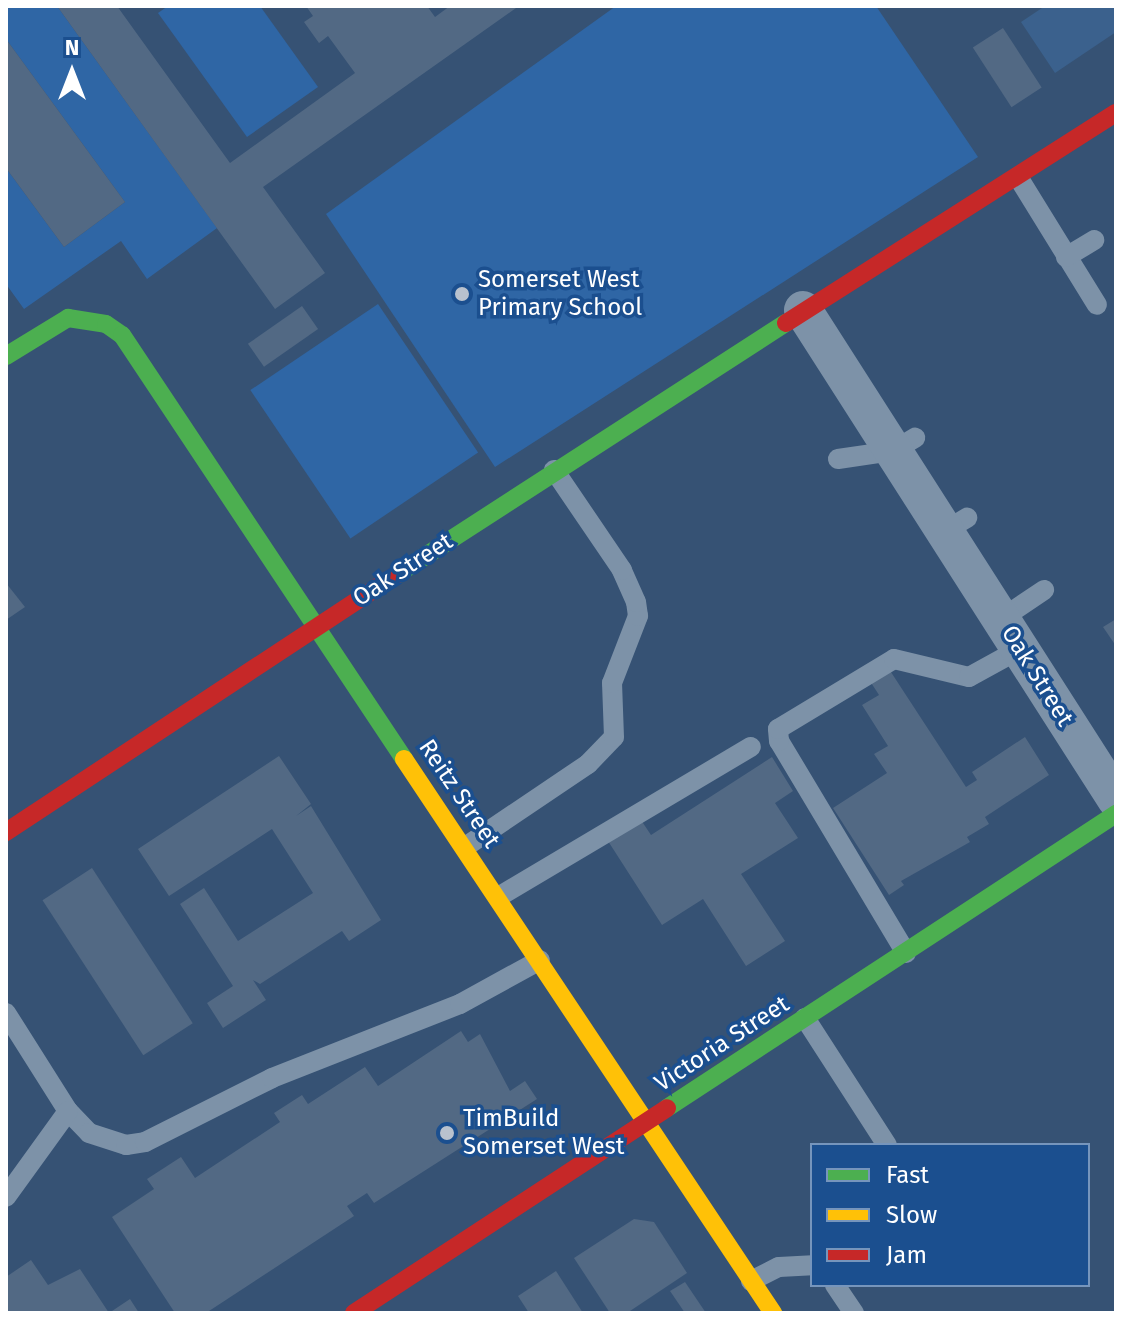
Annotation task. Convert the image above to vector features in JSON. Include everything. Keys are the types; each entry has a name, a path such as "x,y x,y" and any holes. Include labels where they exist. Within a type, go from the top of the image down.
{"street":[{"name":"Oak Street","path":"6,832 554,470 1116,113"},
{"name":"Oak Street","path":"803,310 904,445 956,524 1010,634 1116,799"},
{"name":"Reitz Street","path":"6,356 54,322 88,318 122,335 319,626 773,1313"},
{"name":"Victoria Street","path":"354,1313 1116,814"}],"lane":[{"path":"1018,177 1097,305"},
{"path":"1066,257 1094,240"},
{"path":"838,459 904,445"},
{"path":"465,847 588,764 614,737 612,683 638,616 636,602 622,570 554,470"},
{"path":"906,953 779,741 778,729 894,659 969,677 1010,634 1044,590"},
{"path":"498,897 751,747"},
{"path":"6,1013 68,1111 107,1143 145,1142 272,1078 460,1004 540,960"},
{"path":"805,1018 886,1143"},
{"path":"6,1197 68,1111"},
{"path":"751,1281 779,1267 810,1265"},
{"path":"836,1287 854,1313"}],"shaded area":[{"path":"6,6 57,6 217,228 147,279 121,241 24,309 6,284 6,168 64,247 125,202 6,39"},
{"path":"168,6 260,6 318,87 247,137 158,13"},
{"path":"616,6 876,6 978,157 495,467 326,214"},
{"path":"1045,6 1116,6 1116,32 1055,73 1021,22"},
{"path":"378,304 478,452 350,539 250,390"}],"building":[{"path":"57,6 117,6 230,163 355,73 328,36 319,43 304,22 313,16 306,6 427,6 435,17 450,6 516,8 263,187 325,273 275,309"},
{"path":"1003,28 1042,88 1011,107 973,48"},
{"path":"6,39 125,202 64,247 6,168"},
{"path":"302,306 318,329 264,367 248,344"},
{"path":"6,583 25,607 6,620"},
{"path":"1116,619 1116,646 1103,627"},
{"path":"887,666 966,787 977,780 972,772 1025,737 1049,775 985,817 989,824 967,837 970,842 901,881 904,885 889,895 833,808 887,773 874,754 888,746 862,705 879,695 868,678"},
{"path":"279,756 311,804 296,816 311,806 381,920 349,941 342,931 260,984 253,980 266,1000 223,1028 207,1003 233,986 180,904 204,888 238,941 313,893 272,829 169,896 138,849"},
{"path":"772,757 793,791 775,803 798,838 741,874 785,941 746,966 703,899 662,925 608,841 641,820 651,835"},
{"path":"92,868 193,1023 143,1055 43,900"},
{"path":"461,1031 468,1042 480,1034 510,1091 525,1081 537,1099 374,1203 367,1193 347,1206 354,1216 206,1313 175,1313 112,1217 154,1189 147,1179 181,1157 195,1178 280,1122 274,1113 302,1095 308,1104 365,1067 378,1086"},
{"path":"634,1219 654,1222 687,1273 627,1313 610,1313 574,1258"},
{"path":"31,1260 48,1285 80,1269 109,1313 6,1313 6,1277"},
{"path":"556,1271 583,1313 529,1313 518,1296"},
{"path":"685,1282 706,1313 685,1313 670,1291"},
{"path":"130,1299 139,1313 109,1313"}],"traffic: fast":[{"path":"6,356 68,318 106,324 122,335 404,759"},
{"path":"396,575 786,323"},
{"path":"667,1108 1116,814"}],"traffic: slow":[{"path":"404,759 773,1313"}],"traffic: jam":[{"path":"786,323 1116,113"},
{"path":"6,832 396,575"},
{"path":"354,1313 667,1108"}],"place":[{"name":"Somerset West Primary School","path":"462,294"},
{"name":"TimBuild Somerset West","path":"447,1133"}]}
